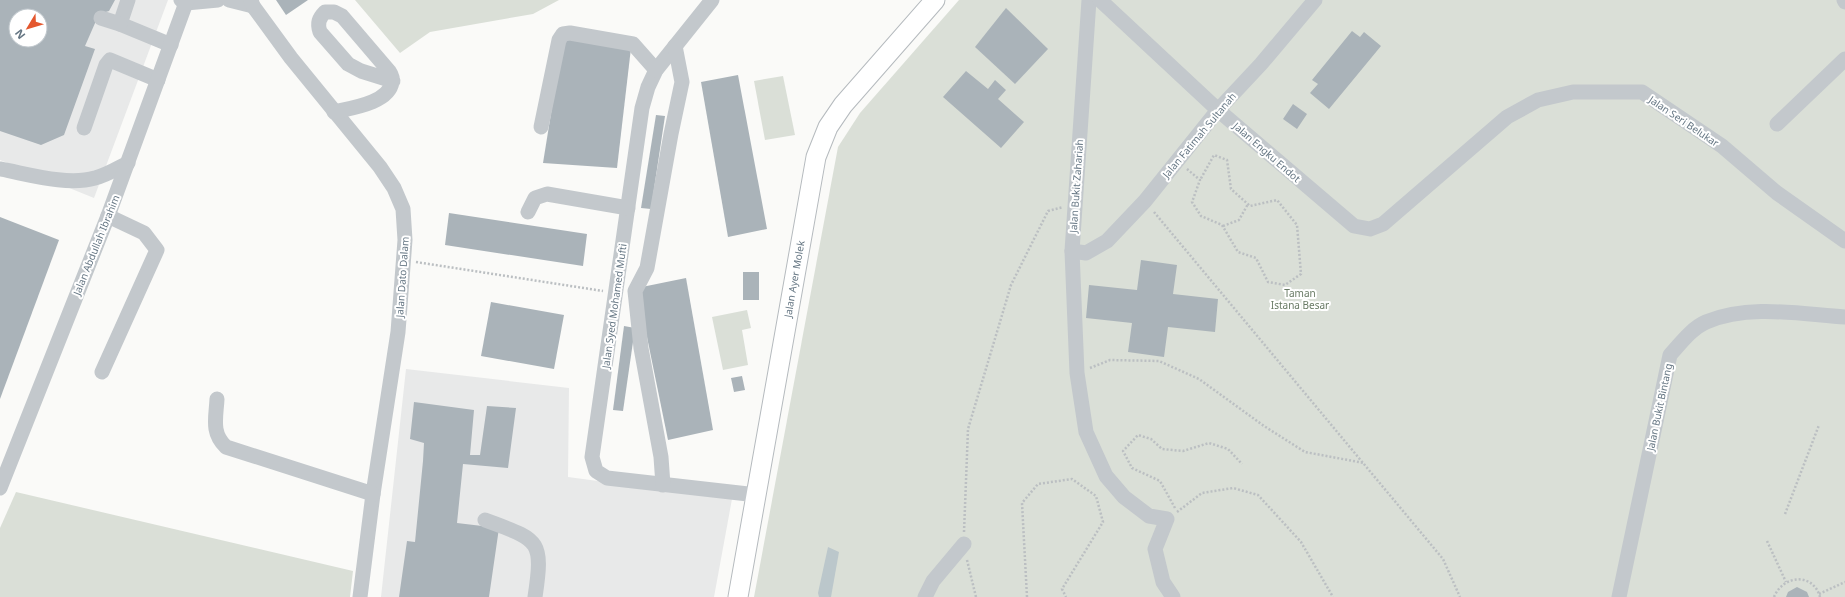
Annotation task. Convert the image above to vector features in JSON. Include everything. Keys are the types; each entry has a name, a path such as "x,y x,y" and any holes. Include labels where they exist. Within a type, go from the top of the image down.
{"main road":[{"name":"Jalan Ayer Molek","path":"738,597 816,157 828,127 843,105 935,0"}],"street":[{"path":"120,24 128,0"},
{"path":"185,1 218,0"},
{"name":"Jalan Dato Dalam","path":"229,0 252,3 291,58 380,167 394,188 403,209 405,240 398,332 373,494 360,597"},
{"name":"Jalan Syed Mohamed Mufti","path":"712,0 656,70 648,87 642,108 592,457 596,471 607,478 757,495"},
{"name":"Jalan Bukit Zahariah","path":"1089,0 1072,251 1077,373 1086,432 1106,476 1124,497 1149,516 1172,515"},
{"name":"Jalan Engku Endot","path":"1100,0 1218,110 1354,226 1370,229"},
{"name":"Jalan Fatimah Sultanah","path":"1072,251 1086,253 1107,241 1145,200 1218,110 1261,64 1315,0"},
{"name":"Jalan Abdullah Ibrahim","path":"0,488 108,216 171,45 185,1"},
{"path":"334,112 366,105 390,89 393,81 389,71 342,16 334,12 325,12 320,17 318,25 320,32 348,64 361,71 393,81"},
{"path":"101,18 120,24 171,45"},
{"path":"540,127 559,40 563,34 570,32 633,44 656,70"},
{"path":"663,485 661,458 641,348 634,291 647,268 670,134 682,82 675,46"},
{"path":"1777,124 1845,59"},
{"path":"84,128 106,65 110,60 158,80"},
{"name":"Jalan Seri Belukar","path":"1370,229 1383,224 1507,117 1538,100 1573,92 1642,92 1722,146 1777,193 1845,241"},
{"path":"0,169 63,180 78,180 94,179 128,163"},
{"path":"528,212 535,198 547,194 628,208"},
{"path":"102,372 157,250 144,233 108,216"},
{"name":"Jalan Bukit Bintang","path":"1619,597 1670,355 1683,340 1705,323 1741,312 1783,312 1845,318"},
{"path":"217,399 215,434 219,441 226,447 373,494"},
{"path":"1172,515 1155,549 1163,582 1174,597"},
{"path":"485,520 522,534 532,541 538,551 539,563 535,597"},
{"path":"925,597 933,581 964,544"}],"path":[{"path":"1214,155 1227,160 1231,189 1248,204 1250,206 1277,200 1297,225 1301,274 1285,285 1268,282 1256,258 1238,252 1222,226 1201,216 1192,202 1200,180 1214,155"},
{"path":"1177,161 1200,180"},
{"path":"1145,200 1443,559 1460,597"},
{"path":"976,597 964,544 968,430 1011,285 1048,211 1075,203"},
{"path":"1222,226 1239,220 1248,204"},
{"path":"404,260 616,294"},
{"path":"1077,373 1110,360 1159,361 1199,379 1264,426 1305,452 1364,463"},
{"path":"1785,514 1818,425"},
{"path":"1242,464 1228,449 1209,443 1183,451 1162,449 1151,439 1138,435 1123,451 1132,468 1160,481 1172,515 1202,493 1233,488 1258,495 1301,542 1333,597"},
{"path":"1027,597 1022,503 1038,484 1072,479 1096,496 1103,522 1062,589 1066,597"},
{"path":"1767,541 1786,582"},
{"path":"1774,597 1780,586 1786,582 1801,579 1809,582 1815,587 1819,596 1845,582"}],"shaded area":[{"path":"0,0 168,0 94,198 0,160"},
{"path":"406,369 569,388 568,477 732,499 714,597 381,597"},
{"path":"828,547 839,552 831,597 819,597 818,593"}],"green space":[{"path":"355,0 559,0 533,14 430,32 400,53"},
{"name":"Taman Istana Besar","path":"959,0 1845,0 1845,597 754,597 838,147 860,113"},
{"path":"783,76 795,135 765,140 754,81"},
{"path":"747,310 751,328 742,330 748,365 723,370 712,317"},
{"path":"16,492 353,571 350,597 0,597 0,528"}],"building":[{"path":"0,0 115,0 109,11 99,14 85,46 95,49 64,135 41,145 0,131"},
{"path":"276,0 308,0 286,15"},
{"path":"1006,8 1048,49 1015,84 975,47"},
{"path":"1352,31 1360,37 1364,32 1381,46 1329,109 1310,93 1318,84 1312,80"},
{"path":"563,39 631,48 617,168 543,163"},
{"path":"966,71 988,89 995,80 1006,90 998,99 1024,122 1001,148 943,97"},
{"path":"738,75 767,229 728,237 701,82"},
{"path":"1293,104 1307,114 1297,129 1283,119"},
{"path":"656,115 665,116 651,209 641,208"},
{"path":"449,213 587,234 583,266 445,245"},
{"path":"0,217 59,240 0,399"},
{"path":"1141,260 1177,265 1173,294 1218,299 1215,332 1168,327 1164,357 1128,352 1132,323 1086,318 1089,285 1137,290"},
{"path":"743,272 759,272 759,300 743,300"},
{"path":"686,278 713,430 668,440 637,288"},
{"path":"491,302 564,315 554,369 481,356"},
{"path":"624,326 635,328 623,411 613,410"},
{"path":"742,376 745,390 734,392 731,378"},
{"path":"414,402 474,410 470,455 480,455 487,406 516,408 508,468 463,464 457,523 499,528 489,597 399,597 407,541 415,542 423,461 424,443 410,439"},
{"path":"1797,587 1807,592 1809,597 1786,597 1788,592"}]}
